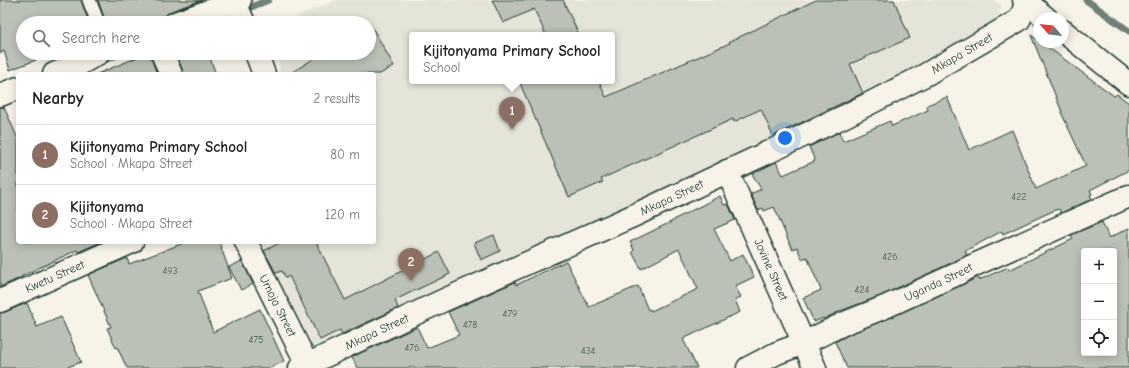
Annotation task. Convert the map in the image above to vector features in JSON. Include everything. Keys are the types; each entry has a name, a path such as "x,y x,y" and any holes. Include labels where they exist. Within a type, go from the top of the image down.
{"street":[{"path":"194,16 237,1 242,16"},
{"path":"1027,1 1039,12"},
{"name":"Mkapa Street","path":"305,367 442,301 635,215 845,116 925,75 1019,20 1027,1"},
{"path":"1069,36 1129,84"},
{"path":"59,72 87,60"},
{"path":"165,60 170,72"},
{"path":"259,60 263,72"},
{"path":"0,95 16,89"},
{"name":"Jovine Street","path":"727,171 815,368"},
{"name":"Uganda Street","path":"748,368 777,353 804,343 845,323 885,307 972,266 1129,196"},
{"name":"Kwetu Street","path":"0,301 128,244"},
{"name":"Umoja Street","path":"247,244 305,367"}],"lane":[{"path":"89,0 95,16"}],"shaded area":[{"path":"336,0 994,0 1001,5 994,45 316,368 260,244 376,244 376,72 280,72 279,60 376,60 376,16 299,16"}],"building":[{"path":"0,0 81,0 87,16 16,16 16,60 36,60 10,70 4,51 0,53"},
{"path":"98,0 202,0 171,11 165,16 104,16"},
{"path":"492,0 563,0 578,32 545,32 534,9 503,23"},
{"path":"816,0 894,0 910,38 850,64 863,93 773,136 761,109 734,122 733,119 601,179 603,182 569,197 520,84 600,84 606,97 730,43 729,42"},
{"path":"376,34 394,66 380,74 376,74 376,72 292,72 312,60 376,60"},
{"path":"1036,48 1049,48 1114,96 1117,94 1129,103 1129,170 1090,190 1092,199 1061,213 1059,209 1055,210 1003,234 1002,231 965,251 967,255 951,263 880,296 814,322 803,298 821,290 807,257 802,259 797,247 792,249 774,207 764,211 763,208 758,210 751,194 761,189 752,174 776,162 783,175 815,161 809,147 839,132 843,141 890,121 892,126 928,110 927,105 947,97 969,150 1012,130 1036,189 1086,166"},
{"path":"131,60 152,60 156,72 102,72"},
{"path":"179,60 211,60 215,72 183,72"},
{"path":"0,107 4,107 16,134 16,244 96,244 78,252 77,250 0,287"},
{"path":"720,196 724,205 728,204 735,220 714,229 730,261 743,254 754,277 735,286 741,297 735,300 740,312 683,339 697,368 357,368 352,357 417,327 427,348 459,335 448,312 515,282 516,285 566,261 589,307 638,286 648,310 650,309 651,311 698,289 679,249 641,269 632,252 634,250 630,242"},
{"path":"1102,222 1109,238 1129,228 1129,368 847,368 835,342 978,277 979,280 1008,267 1009,270 1073,239 1071,235"},
{"path":"494,235 500,251 481,260 474,243"},
{"path":"181,244 220,244 232,278 198,291 213,332 260,309 284,361 270,368 127,368 107,328 111,327 88,275 127,258 129,264"},
{"path":"277,244 317,244 345,300 439,252 450,274 395,300 398,308 342,334 340,330 320,340 289,276 286,278 282,271 276,273 264,251"},
{"path":"242,261 253,284 241,290 229,267"},
{"path":"27,303 37,327 61,317 81,362 65,368 0,368 0,313"}],"waterway":[{"path":"249,8 268,0"},
{"path":"1086,0 1129,31"},
{"path":"99,62 104,60"}],"place":[{"name":"Kijitonyama Primary School","path":"512,130"},
{"name":"Kijitonyama","path":"411,281"}]}
